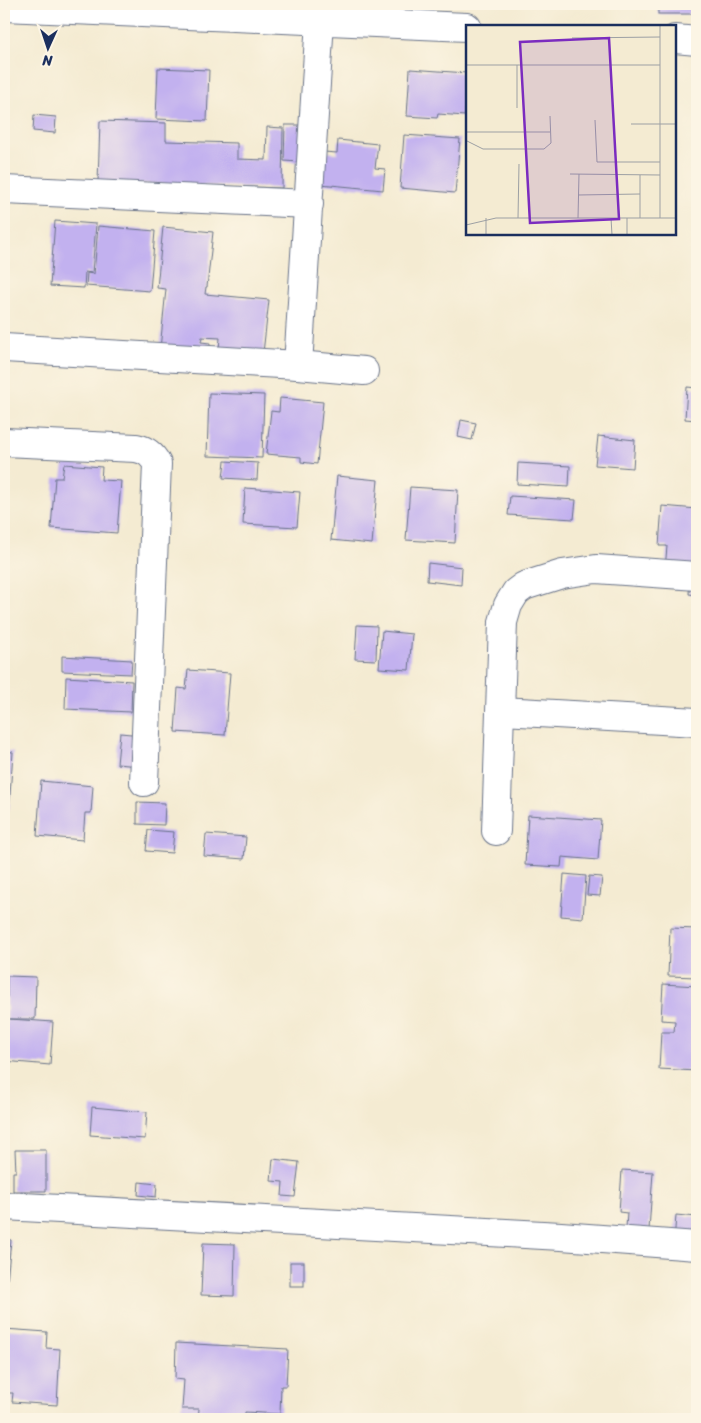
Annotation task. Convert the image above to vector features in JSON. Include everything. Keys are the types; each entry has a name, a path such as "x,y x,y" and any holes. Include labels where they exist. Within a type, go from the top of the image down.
{"street":[{"path":"4,7 64,7 466,28"},
{"path":"298,365 320,21"},
{"path":"676,39 697,41"},
{"path":"4,190 308,204"},
{"path":"4,348 298,365 364,371"},
{"path":"4,442 136,448 146,450 157,464 144,782"},
{"path":"496,831 503,622 508,605 516,592 524,586 562,574 596,569 697,576"},
{"path":"501,710 697,722"},
{"path":"4,1206 561,1236 697,1246"}],"building":[{"path":"658,4 697,4 697,14 658,14"},
{"path":"158,68 209,70 207,121 156,119"},
{"path":"410,69 466,73 465,116 438,114 437,118 407,116"},
{"path":"34,115 56,117 55,133 33,131"},
{"path":"100,121 166,123 166,141 237,143 237,159 266,160 267,127 283,128 282,188 98,182"},
{"path":"285,125 301,125 300,162 284,161"},
{"path":"404,135 460,139 455,193 400,188"},
{"path":"338,140 378,144 375,168 385,169 383,190 320,184 324,152 337,153"},
{"path":"55,221 96,224 92,273 85,272 84,288 50,286"},
{"path":"98,226 155,231 150,291 86,286 87,273 94,274"},
{"path":"163,227 213,232 205,294 269,300 263,353 219,349 220,338 202,337 201,342 210,343 209,354 160,349 166,289 157,288"},
{"path":"687,387 697,388 697,420 685,419"},
{"path":"209,393 264,395 262,458 207,456"},
{"path":"280,398 323,402 317,464 301,462 301,457 266,454 271,411 279,412"},
{"path":"461,420 476,423 472,440 458,437"},
{"path":"598,436 635,440 633,468 595,465"},
{"path":"225,461 258,463 257,480 223,478"},
{"path":"518,463 570,466 569,487 517,484"},
{"path":"64,464 102,467 101,480 121,481 117,533 51,528 55,478 62,478"},
{"path":"337,476 378,480 372,544 331,540"},
{"path":"410,487 458,490 455,543 406,540"},
{"path":"245,488 300,492 297,527 243,524"},
{"path":"510,496 576,500 574,519 508,515"},
{"path":"662,506 697,509 697,595 689,594 690,572 665,570 667,546 659,546"},
{"path":"428,563 462,567 461,585 427,581"},
{"path":"357,625 377,626 376,660 355,659"},
{"path":"382,631 412,634 409,670 379,668"},
{"path":"62,656 132,660 131,674 62,671"},
{"path":"188,670 230,673 225,735 175,732 178,688 186,689"},
{"path":"66,677 132,681 131,712 65,709"},
{"path":"120,733 142,735 139,766 117,764"},
{"path":"4,751 13,752 9,810 4,809"},
{"path":"41,781 93,786 91,813 85,813 83,840 37,836"},
{"path":"137,802 165,803 164,825 137,824"},
{"path":"528,815 601,820 598,860 562,857 561,867 525,865"},
{"path":"148,830 174,832 172,853 146,851"},
{"path":"206,834 246,837 244,859 204,856"},
{"path":"564,874 586,876 583,918 561,916"},
{"path":"589,876 602,877 600,896 587,895"},
{"path":"670,928 697,929 697,977 668,976"},
{"path":"7,976 36,977 35,1019 10,1019 53,1022 50,1065 4,1061"},
{"path":"663,984 697,986 697,1071 659,1069 661,1032 674,1032 675,1021 661,1020"},
{"path":"92,1107 147,1112 145,1139 90,1135"},
{"path":"15,1150 46,1150 46,1191 13,1191 13,1172 16,1172"},
{"path":"273,1159 299,1162 295,1197 282,1196 283,1182 271,1181"},
{"path":"622,1170 653,1172 649,1230 626,1228 627,1213 619,1212"},
{"path":"139,1182 157,1184 156,1197 138,1195"},
{"path":"676,1215 697,1217 697,1245 674,1243"},
{"path":"4,1239 11,1240 5,1304 4,1304"},
{"path":"203,1243 235,1244 234,1296 201,1295"},
{"path":"290,1262 304,1262 304,1286 290,1286"},
{"path":"4,1329 47,1332 46,1348 60,1349 57,1405 12,1402 13,1393 4,1393"},
{"path":"176,1343 288,1349 286,1386 281,1386 280,1414 245,1412 245,1419 198,1419 199,1409 182,1409 184,1380 175,1379"}]}
